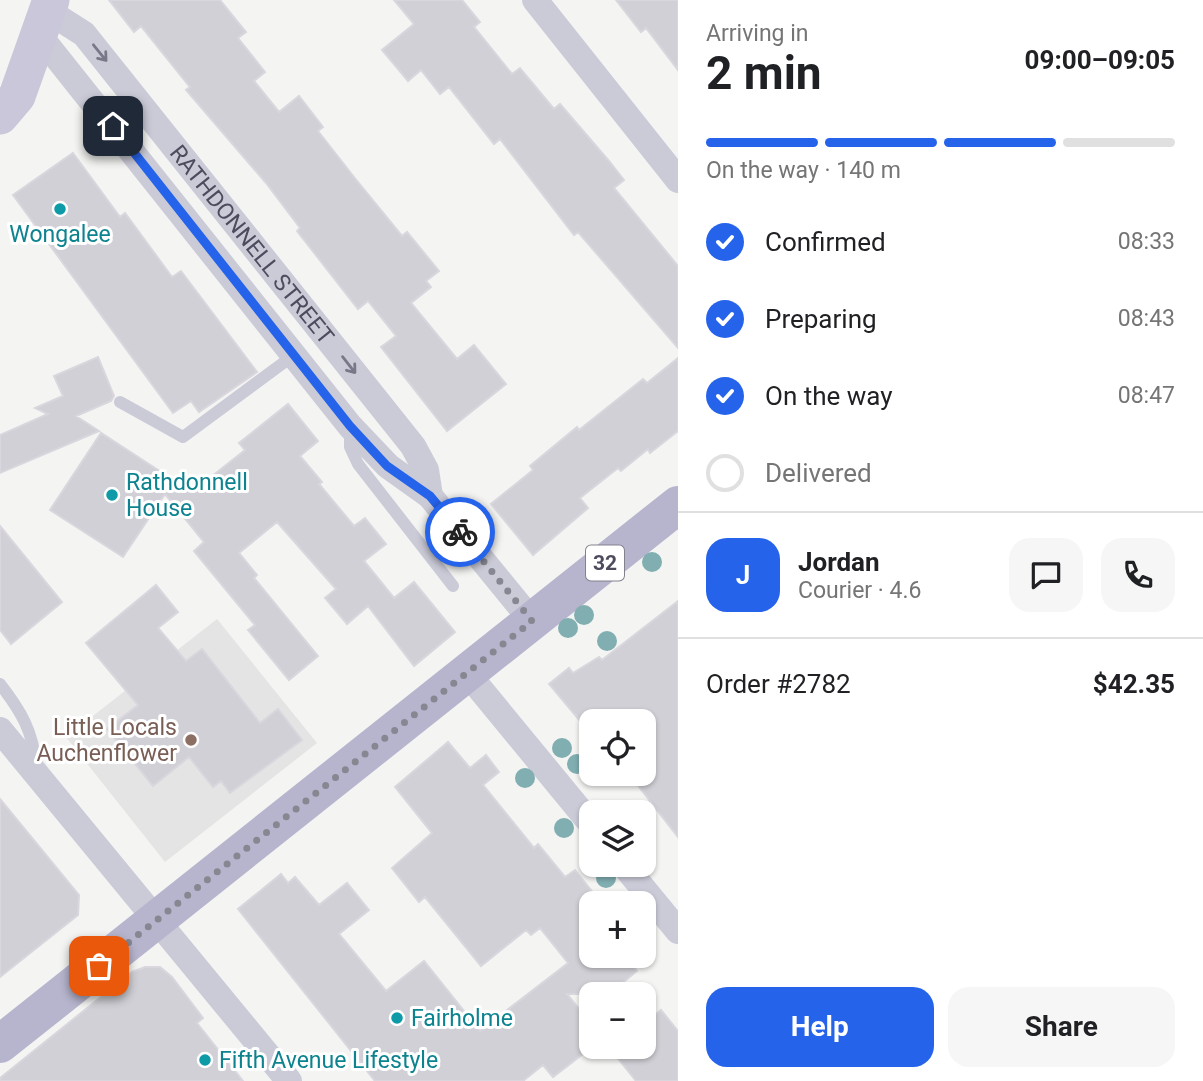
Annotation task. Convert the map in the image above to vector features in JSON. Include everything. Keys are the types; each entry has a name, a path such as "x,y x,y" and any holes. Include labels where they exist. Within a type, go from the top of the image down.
{"main road":[{"name":"32","path":"0,1044 678,505"}],"street":[{"path":"536,0 678,180"},
{"path":"0,116 17,96 46,16"},
{"name":"RATHDONNELL STREET","path":"46,16 350,426 387,466 430,496 532,621"},
{"name":"RATHDONNELL STREET","path":"46,16 77,27 93,46 413,446 426,470 430,496"},
{"path":"467,673 579,809"},
{"path":"0,730 289,1081"},
{"path":"634,877 678,932"}],"lane":[{"path":"120,402 180,441 295,355"},
{"name":"RATHDONNELL STREET","path":"350,426 350,447 358,464 453,586"},
{"path":"0,684 23,713 34,743 37,776"}],"shaded area":[{"name":"Little Locals Auchenflower","path":"217,619 317,743 165,862 66,737"}],"building":[{"path":"109,0 220,0 246,32 238,38 265,72 254,81 279,112 299,96 323,127 318,131 354,177 402,236 407,232 439,271 426,281 431,287 411,303 457,359 474,345 506,384 447,431 381,347 396,336 368,301 358,309 297,231 300,228 266,183 186,90 190,87 141,26 134,32"},
{"path":"394,0 462,0 480,22 474,27 512,74 520,68 554,109 560,104 609,161 624,180 614,188 678,266 678,348 578,232 574,235 500,139 494,144 449,87 440,94 421,70 408,81 382,50 414,24"},
{"path":"616,0 678,0 678,70 646,28 641,32"},
{"path":"73,153 120,217 125,213 172,277 181,271 257,372 199,412 191,401 173,413 13,195"},
{"path":"98,357 114,396 111,401 76,416 99,431 0,473 0,435 48,414 35,408 63,396 54,376"},
{"path":"678,358 678,431 650,453 648,449 621,471 618,468 580,498 588,508 533,555 491,504 533,470 530,466 577,427 579,430 643,379 647,383"},
{"path":"288,404 318,441 300,456 322,482 319,484 354,526 365,518 386,544 364,561 394,598 414,582 455,632 414,666 368,606 347,624 325,598 336,589 277,522 239,553 257,575 254,578 318,656 289,680 248,630 255,625 194,551 204,542 165,494 123,557 50,510 101,433 192,492 245,450 239,443"},
{"path":"0,526 62,602 11,644 0,630"},
{"path":"156,585 178,612 158,628 186,661 202,649 260,723 278,709 302,740 230,793 221,781 213,787 189,757 153,786 107,729 138,705 86,643"},
{"path":"678,601 678,837 656,809 656,800 649,800 638,786 656,786 656,709 579,709 579,720 549,684 569,668 573,673 599,657 602,660"},
{"path":"448,742 470,768 486,755 499,772 483,785 534,848 538,844 565,877 575,870 592,891 579,891 579,968 634,968 637,971 624,982 579,982 579,994 567,994 579,1009 579,1057 553,1077 543,1065 523,1081 375,1081 238,909 281,874 288,883 295,877 319,905 347,883 369,910 339,934 386,991 424,961 480,1031 568,963 540,928 531,935 526,930 481,966 425,897 419,902 392,868 432,833 395,787"},
{"path":"0,799 79,895 78,915 0,977"},
{"path":"145,967 160,967 172,977 203,1018 197,1023 243,1081 0,1081 0,1078 132,972"},
{"path":"661,1010 678,1031 678,1081 636,1081 618,1059 656,1059 656,1014"}],"way so far":[{"path":"99,966 532,621 460,532"}],"place":[{"name":"Wongalee","path":"60,209"},
{"name":"Rathdonnell House","path":"112,495"},
{"name":"Little Locals Auchenflower","path":"191,740"},
{"name":"Fairholme","path":"397,1018"},
{"name":"Fifth Avenue Lifestyle","path":"205,1060"}],"route":[{"path":"113,126 366,445 387,466 430,496 460,532"}]}
